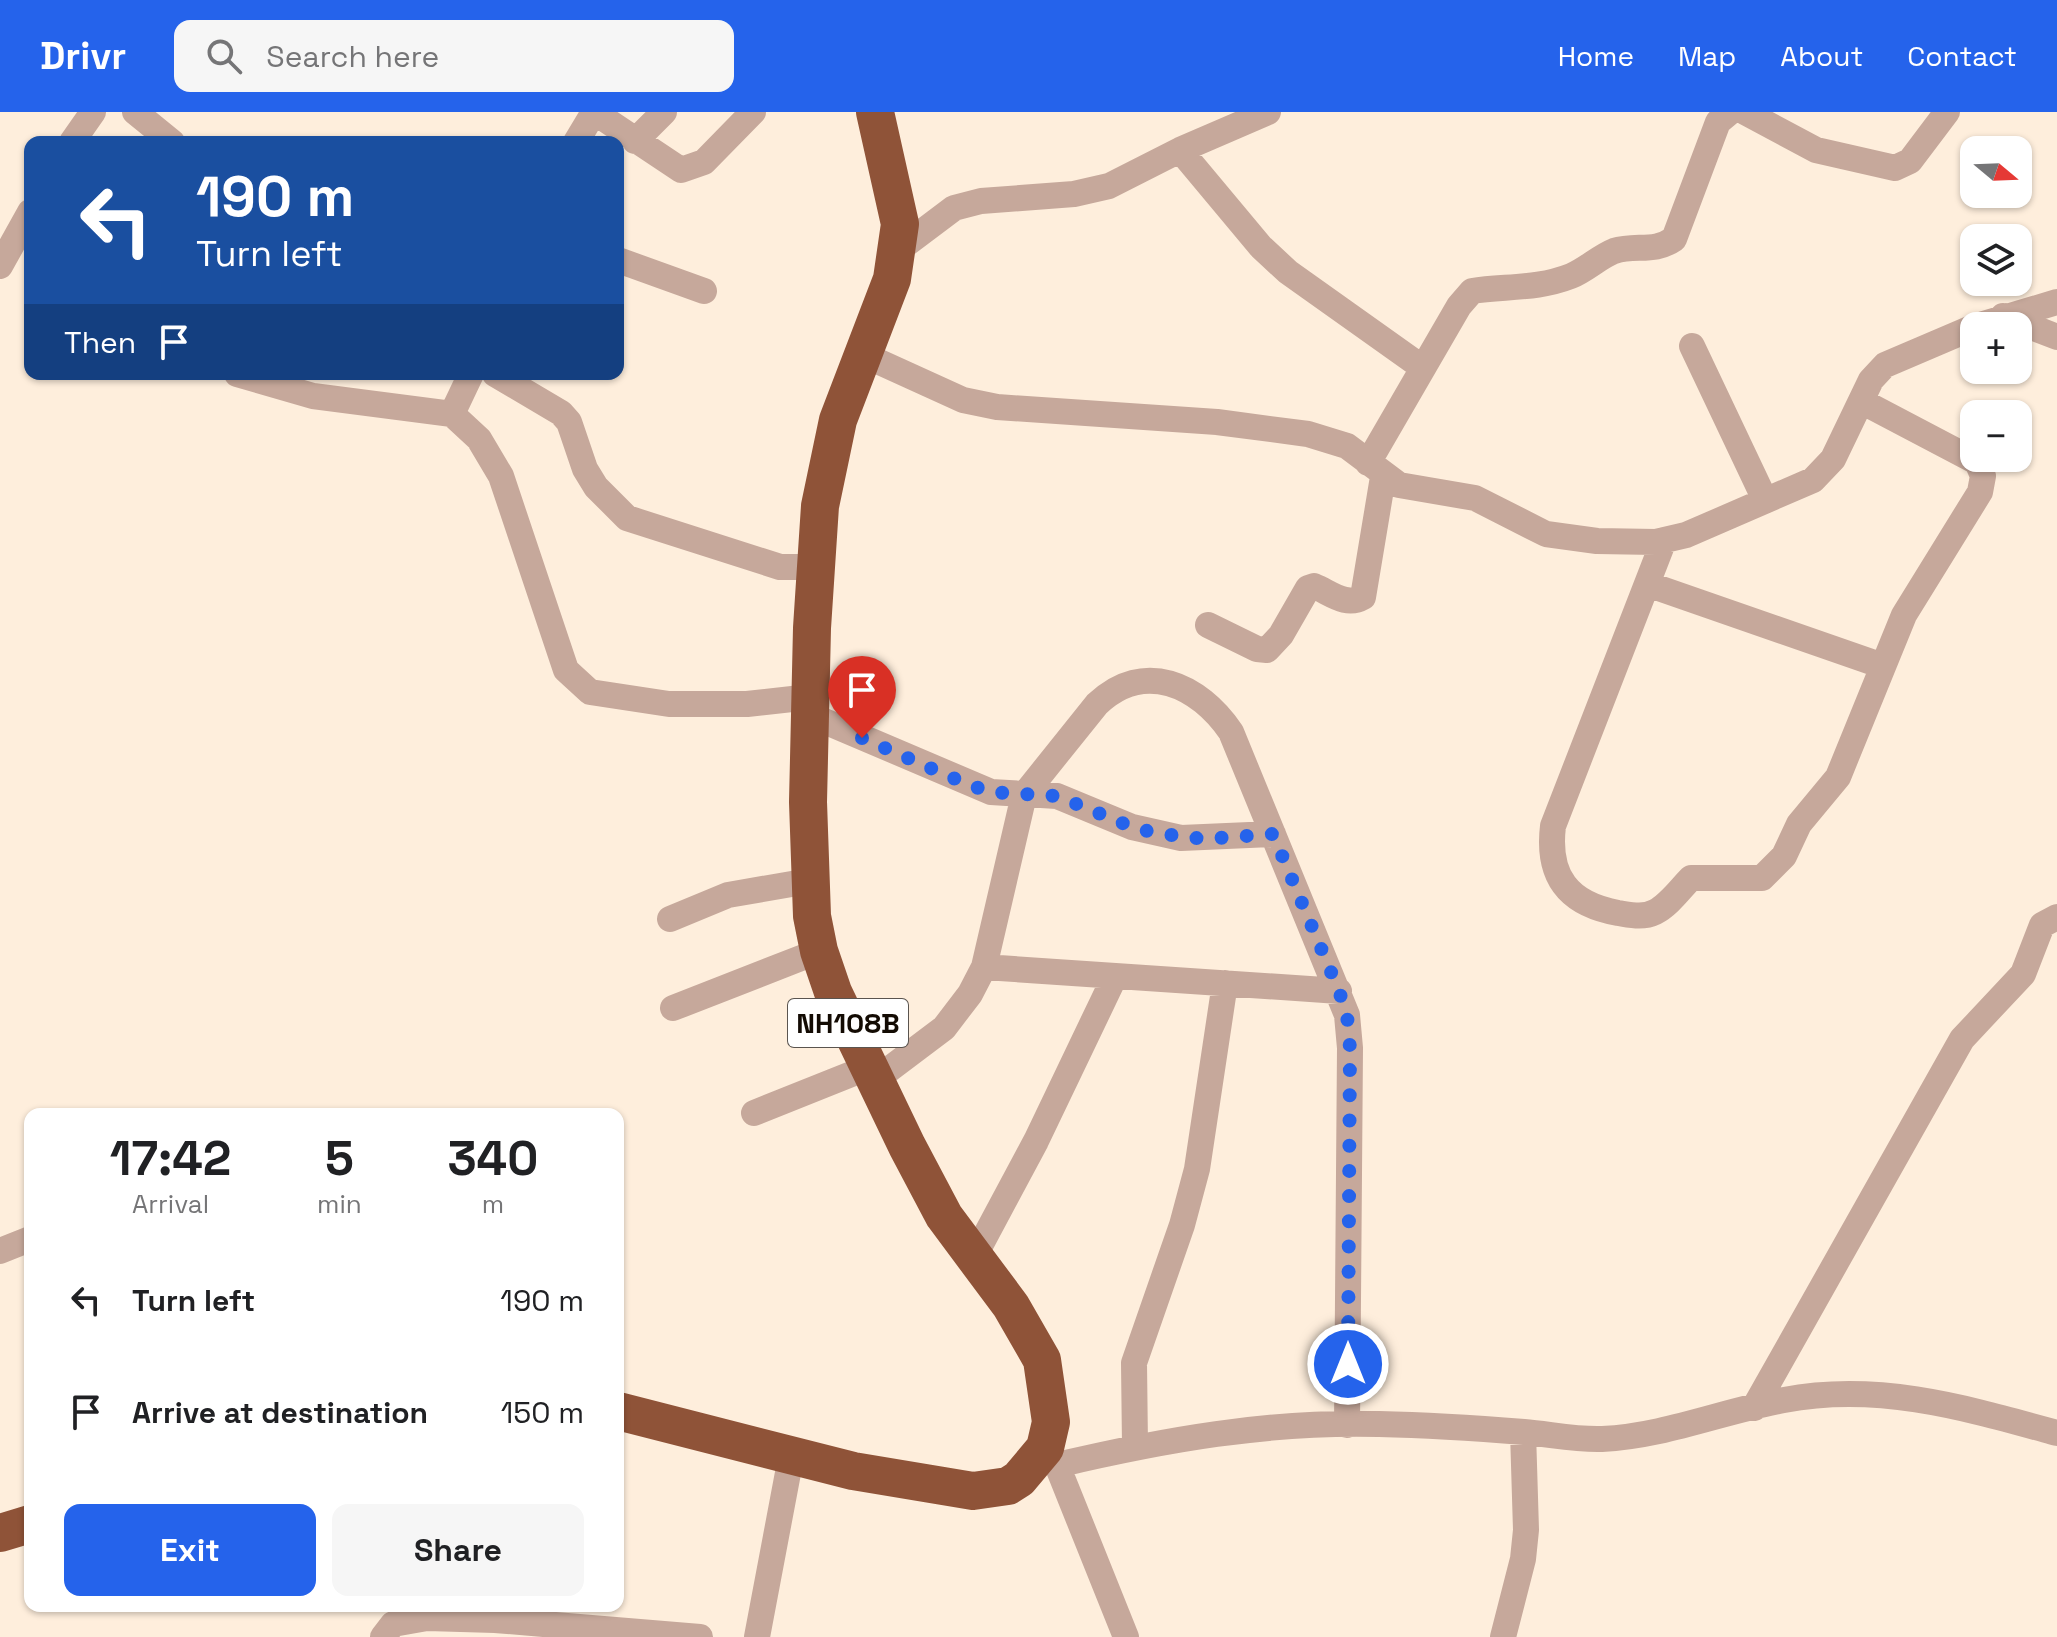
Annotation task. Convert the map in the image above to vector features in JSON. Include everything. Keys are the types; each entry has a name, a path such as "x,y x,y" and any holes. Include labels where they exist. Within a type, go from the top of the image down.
{"highway":[{"name":"NH108B","path":"879,113 900,224 897,251 880,317 838,420 827,466 814,567 809,881 819,951 833,992 872,1074 944,1216 1020,1318 1042,1360 1051,1422 1051,1456"},
{"path":"624,1413 791,1457 898,1480 973,1491 1008,1486 1051,1456"},
{"path":"0,1533 24,1526"}],"street":[{"path":"76,136 93,112"},
{"path":"135,112 165,136"},
{"path":"580,136 594,112 669,165 681,170 704,162 753,112"},
{"path":"635,141 664,112"},
{"path":"897,251 954,208 981,201 1092,191 1147,169 1180,150 1268,112"},
{"path":"1208,625 1257,649 1267,650 1281,635 1308,588 1314,586 1346,601 1363,597 1376,470 1423,368 1459,306 1472,291 1557,281 1575,275 1614,252 1630,248 1660,249 1674,239 1718,122 1728,112"},
{"path":"1745,112 1816,150 1895,168 1910,161 1947,112"},
{"path":"1180,150 1261,247 1288,272 1423,368"},
{"path":"9,258 24,225"},
{"path":"624,262 704,291"},
{"path":"2018,312 2057,302"},
{"path":"2032,327 2057,337"},
{"path":"864,355 963,400 997,407 1217,422 1308,434 1347,446 1376,470 1420,491 1475,498 1531,528 1557,536 1621,542 1664,540 1686,535 1813,480 1844,440 1871,380 1885,365 1960,332"},
{"path":"1692,346 1765,500"},
{"path":"258,380 313,396 452,414 479,439 501,476 566,670 590,692 669,704 810,706 969,785 991,792 1057,796 1132,827 1181,838 1273,834"},
{"path":"452,414 468,380"},
{"path":"505,380 561,413 569,422 585,469 596,487 627,518 780,567 814,567"},
{"path":"1664,540 1553,826 1550,852 1556,872 1566,888 1601,910 1638,916 1652,913 1691,878 1754,878 1774,870 1799,824 1838,777 1904,615 1980,492 1983,476 1977,462 1861,401"},
{"path":"1647,584 1883,666"},
{"path":"754,1113 872,1074 944,1028 970,994 984,967 1024,795 1110,691 1129,682 1155,680 1181,686 1215,709 1231,732 1347,1015 1350,1048 1347,1425"},
{"path":"670,919 728,895 809,881"},
{"path":"1754,1408 1962,1039 1997,998 2023,974 2042,925 2057,917"},
{"path":"673,1008 819,951"},
{"path":"984,967 1339,991"},
{"path":"974,1257 1036,1141 1115,976"},
{"path":"1135,1446 1134,1363 1182,1225 1197,1169 1225,983"},
{"path":"0,1251 24,1241"},
{"path":"1126,1637 1051,1456 1248,1429 1347,1425 1523,1432 1599,1439 1649,1434 1754,1408 1845,1393 1902,1395 1956,1405 2057,1433"},
{"path":"1503,1637 1523,1559 1526,1530 1523,1432"},
{"path":"757,1637 791,1457"},
{"path":"383,1637 393,1624 405,1619 446,1612 536,1630 700,1637"}],"route":[{"path":"862,738 969,785 991,792 1057,796 1132,827 1155,833 1204,839 1273,834 1347,1015 1350,1048 1348,1364"}]}
